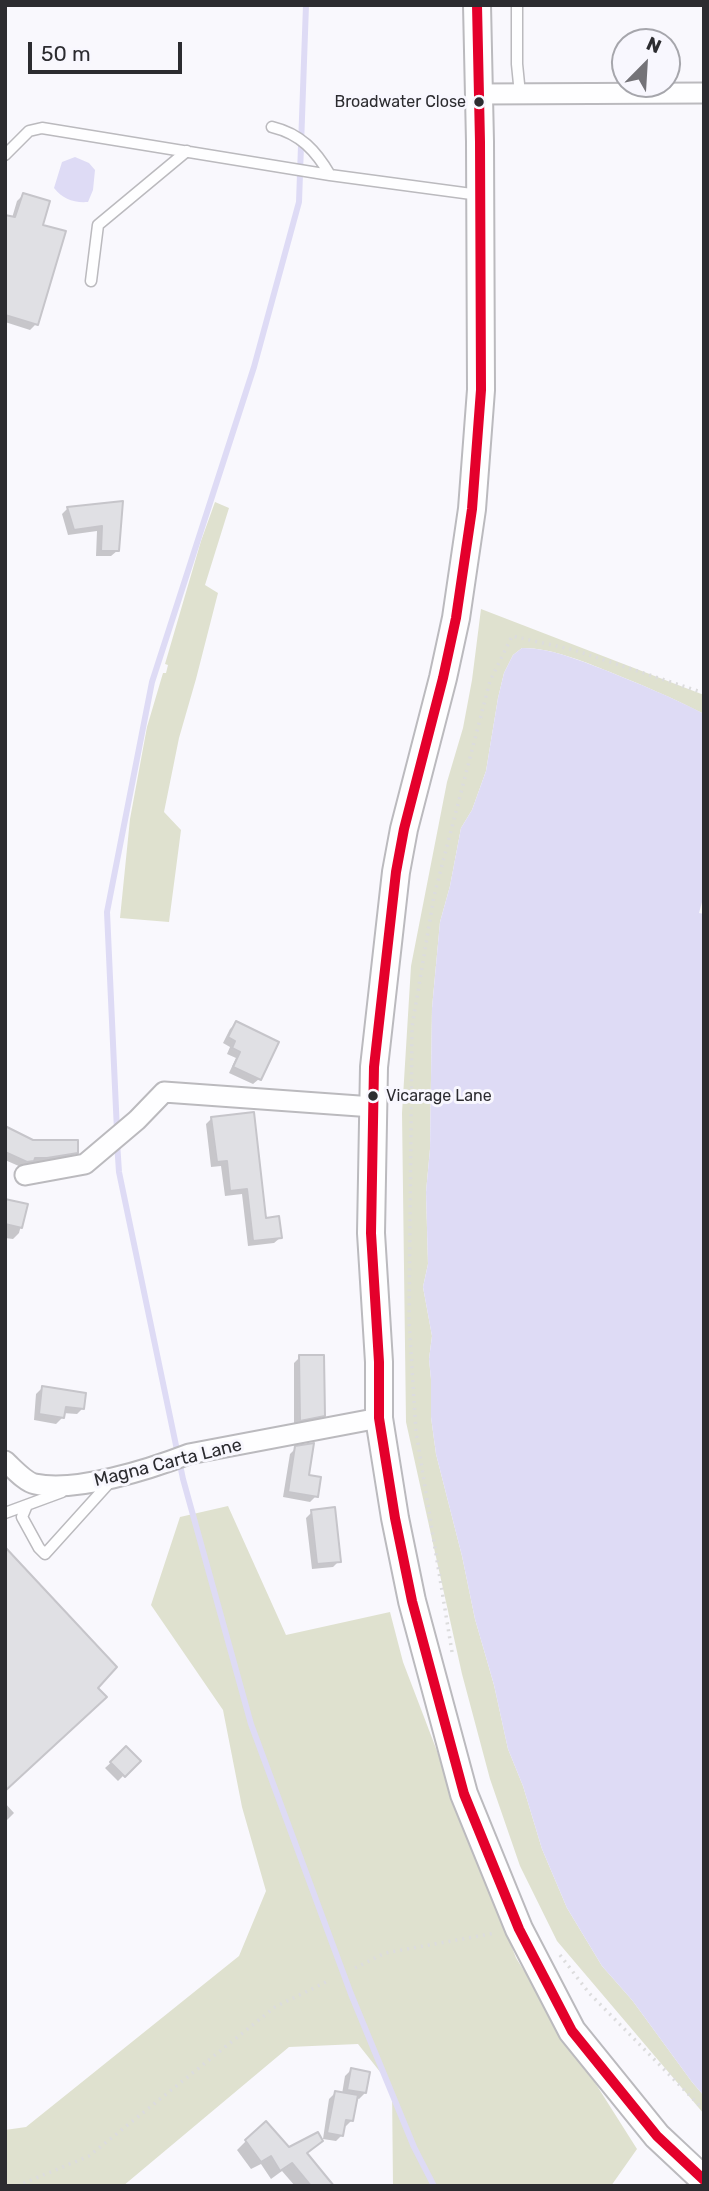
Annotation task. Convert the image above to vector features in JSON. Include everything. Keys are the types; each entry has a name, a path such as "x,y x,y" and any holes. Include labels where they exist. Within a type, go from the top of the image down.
{"main road":[{"path":"477,5 481,390 472,509 456,618 396,872 374,1067 370,1233 379,1362 379,1419 412,1601 464,1794 519,1929 572,2031 657,2136 704,2180"}],"street":[{"path":"479,94 704,93"},
{"path":"25,1175 85,1164 137,1120 163,1092 373,1107"},
{"name":"Magna Carta Lane","path":"5,1461 32,1484 79,1486 189,1454 379,1419"}],"lane":[{"path":"517,5 520,94"},
{"path":"272,127 296,135 307,144 321,159 330,175"},
{"path":"5,155 29,131 36,128 330,175 481,195"},
{"path":"91,281 98,225 187,151"},
{"path":"27,1505 22,1517 45,1554 115,1476"},
{"path":"5,1513 79,1486"}],"path":[{"path":"452,1655 416,1432 409,1320 412,1027 437,882 490,681 512,636 574,650 704,693"},
{"path":"355,1968 385,1953 519,1929"},
{"path":"556,1949 589,1993 704,2110"},
{"path":"17,2186 89,2156 275,2007 328,1981"}],"green space":[{"path":"215,502 229,508 205,585 218,593 179,738 164,812 181,830 169,922 120,918 130,819 147,727 163,673 166,673 168,665 165,664"},
{"path":"481,609 704,695 704,714 589,664 533,649 522,648 513,655 504,673 486,771 472,810 461,828 440,922 432,1008 430,1149 426,1192 428,1264 423,1287 432,1336 429,1359 431,1417 436,1454 508,1749 523,1786 542,1849 567,1908 602,1966 632,2000 704,2096 704,2114 557,1941 520,1866 490,1779 462,1674 406,1422 402,1113 411,966 447,782 463,728"},
{"path":"228,1506 286,1635 390,1612 403,1662 516,1958 637,2149 611,2186 393,2186 392,2087 358,2044 289,2047 123,2186 5,2186 5,2130 26,2127 239,1956 266,1891 242,1807 223,1710 151,1605 180,1517"}],"shaded area":[{"path":"75,157 89,163 95,170 93,190 88,202 69,200 54,188 62,162"},
{"path":"522,648 554,652 575,659 704,714 704,895 699,913 704,914 704,2096 632,2000 602,1966 567,1908 542,1849 523,1786 508,1749 436,1454 431,1417 429,1359 432,1336 423,1287 428,1264 426,1192 430,1149 432,1008 440,922 461,828 472,810 486,771 504,673 513,655"}],"building":[{"path":"23,193 50,201 43,225 66,231 38,325 5,315 5,215 15,217"},
{"path":"123,501 119,551 101,551 102,526 74,530 67,507"},
{"path":"236,1021 279,1042 261,1080 233,1067 240,1052 232,1048 235,1041 228,1037"},
{"path":"254,1112 266,1218 279,1216 282,1238 253,1241 247,1189 230,1191 227,1161 217,1162 211,1117"},
{"path":"5,1126 33,1140 78,1140 78,1153 35,1158 34,1161 27,1162 5,1152"},
{"path":"5,1199 28,1204 22,1228 5,1224"},
{"path":"299,1355 324,1355 325,1416 300,1421"},
{"path":"42,1386 86,1393 84,1409 66,1407 64,1418 39,1414"},
{"path":"314,1443 309,1475 321,1477 318,1497 288,1492 295,1446"},
{"path":"335,1507 341,1562 317,1564 311,1510"},
{"path":"5,1547 117,1667 98,1688 107,1697 5,1791"},
{"path":"126,1746 141,1761 125,1777 110,1762"},
{"path":"351,2068 370,2072 366,2093 347,2090"},
{"path":"335,2091 358,2095 353,2121 346,2120 343,2136 327,2133"},
{"path":"266,2121 289,2147 318,2132 323,2141 307,2153 334,2186 311,2186 292,2163 280,2171 271,2156 261,2162 245,2140"}],"waterway":[{"path":"117,1131 107,912 152,682 254,367 299,202 306,5"},
{"path":"117,1142 119,1172 183,1479 251,1724 351,1994 414,2147 434,2186"}],"transit line":[{"path":"477,5 481,390 472,509 456,618 396,872 374,1067 371,1233 379,1362 379,1418 412,1601 464,1794 519,1929 572,2031 657,2136 704,2180"}],"place":[{"name":"Broadwater Close","path":"479,102"},
{"name":"Vicarage Lane","path":"373,1096"}]}
